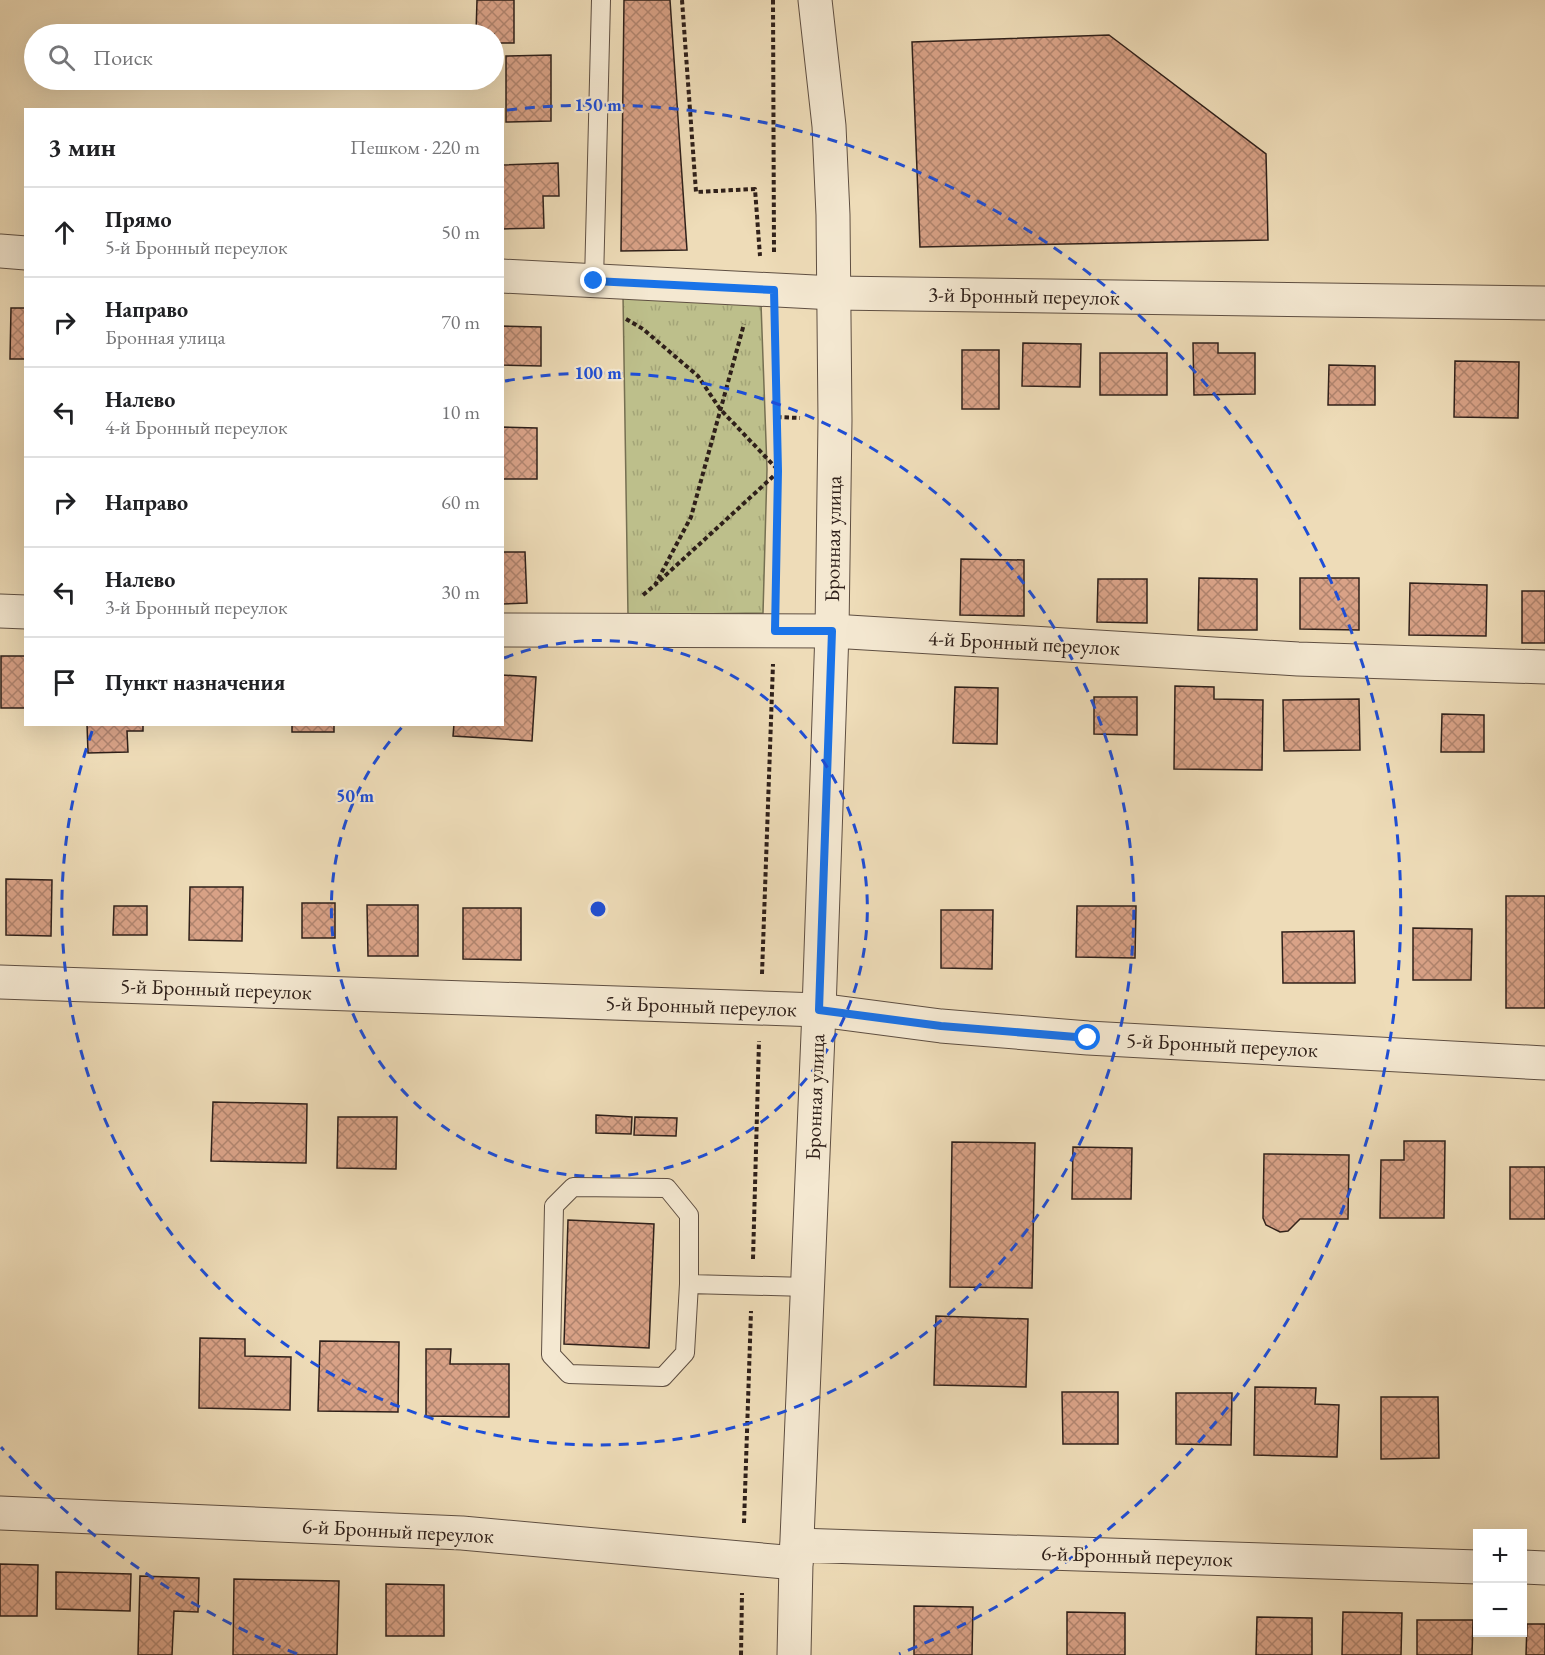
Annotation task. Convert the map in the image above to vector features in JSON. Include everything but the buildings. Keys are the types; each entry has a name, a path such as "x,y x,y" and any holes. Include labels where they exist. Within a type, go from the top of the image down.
{"street":[{"name":"Бронная улица","path":"794,1655 832,631 835,420 833,215 829,126 815,0"},
{"path":"0,251 24,253"},
{"name":"3-й Бронный переулок","path":"504,276 834,293 1545,303"},
{"path":"0,611 24,612"},
{"name":"4-й Бронный переулок","path":"504,630 832,631 1298,659 1545,667"},
{"name":"5-й Бронный переулок","path":"0,982 819,1010 941,1026 1088,1038 1545,1063"},
{"name":"6-й Бронный переулок","path":"0,1512 462,1533 743,1558 796,1554 1473,1567"},
{"path":"1527,1568 1545,1568"}],"lane":[{"path":"594,281 601,0"},
{"path":"573,1187 667,1188 689,1215 689,1284 685,1353 663,1377 569,1374 551,1355 554,1206 573,1187"},
{"path":"689,1284 807,1287"}],"path":[{"path":"682,0 696,192 755,189 778,471 775,631 760,1008 741,1655"},
{"path":"655,585 691,517 720,409 764,289 773,0"},
{"path":"623,318 643,329 698,376 720,409 778,471"},
{"path":"601,630 655,585 778,471"}],"green space":[{"path":"623,295 761,304 767,469 763,613 628,615"}],"route":[{"path":"594,281 774,290 778,471 775,631 832,631 819,1010 941,1026 1088,1038"}]}
